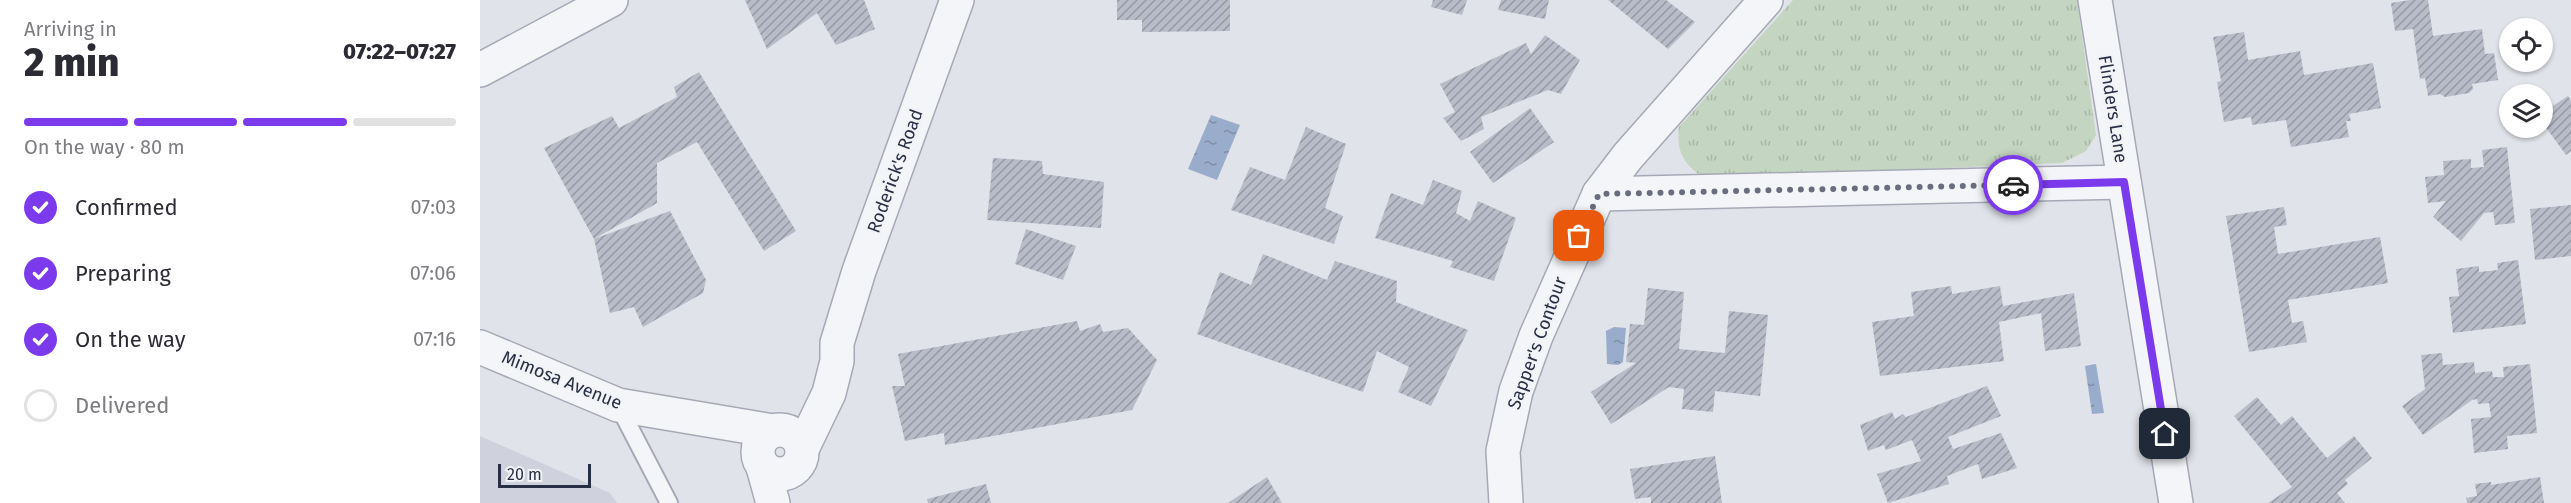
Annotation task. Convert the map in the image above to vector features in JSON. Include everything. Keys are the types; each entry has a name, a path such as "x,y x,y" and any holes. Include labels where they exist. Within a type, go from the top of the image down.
{"street":[{"path":"480,70 611,0"},
{"name":"Roderick's Road","path":"778,452 803,398 837,343 884,198 957,0"},
{"name":"Sapper's Contour","path":"1506,503 1503,451 1516,391 1544,316 1599,194 1628,156 1766,0"},
{"name":"Flinders Lane","path":"2095,0 2176,503"},
{"path":"1599,194 2124,182"},
{"name":"Mimosa Avenue","path":"480,347 631,408 778,452"},
{"path":"773,503 778,452"},
{"path":"778,452 795,503"}],"lane":[{"path":"631,408 669,503"}],"shaded area":[{"path":"480,436 610,493 617,503 480,503"}],"green space":[{"path":"1793,0 2077,0 2096,135 2086,151 2062,163 1704,178 1691,168 1680,151 1679,127"}],"water":[{"path":"1211,115 1240,125 1217,180 1188,169"},
{"path":"1614,327 1626,328 1623,362 1618,365 1607,364 1606,331"},
{"path":"2096,364 2104,413 2092,414 2085,366"}],"building":[{"path":"745,0 864,0 875,29 836,45 817,13 767,49"},
{"path":"1117,0 1230,0 1230,31 1142,32 1142,20 1117,20"},
{"path":"1433,0 1467,0 1462,15 1431,7"},
{"path":"1501,0 1549,0 1545,19 1498,10"},
{"path":"1608,0 1666,0 1695,22 1668,49"},
{"path":"2428,0 2433,36 2482,29 2485,54 2494,53 2498,80 2472,84 2473,89 2469,93 2445,97 2440,94 2428,96 2425,78 2420,79 2413,29 2395,31 2391,3"},
{"path":"2244,32 2248,60 2300,51 2304,75 2373,63 2381,108 2349,114 2351,121 2346,121 2349,137 2291,147 2286,120 2252,125 2251,117 2224,122 2217,82 2221,81 2213,37"},
{"path":"1545,35 1580,60 1561,94 1548,90 1481,117 1484,129 1461,141 1443,118 1455,112 1440,84 1526,43 1531,54"},
{"path":"699,72 796,231 764,251 697,142 657,163 657,203 594,239 544,148 612,116 619,128 677,97 674,87"},
{"path":"2568,96 2571,101 2571,151 2566,155 2553,137 2553,106"},
{"path":"1530,108 1554,142 1493,183 1470,152"},
{"path":"1306,127 1346,144 1325,208 1343,216 1334,244 1231,210 1250,167 1285,180"},
{"path":"2507,147 2515,223 2495,225 2493,212 2484,213 2461,241 2433,217 2446,201 2428,203 2425,177 2444,175 2443,161 2471,159 2471,168 2484,167 2482,150"},
{"path":"993,158 1042,161 1043,174 1104,182 1101,228 987,220"},
{"path":"1433,180 1462,191 1456,213 1470,221 1478,201 1516,218 1494,281 1450,267 1453,261 1375,238 1391,193 1423,205"},
{"path":"2571,205 2571,256 2535,260 2530,209"},
{"path":"2284,207 2287,225 2274,227 2278,254 2380,237 2388,283 2288,300 2292,323 2303,321 2307,342 2249,352 2226,216"},
{"path":"670,211 706,280 703,293 643,327 634,307 610,313 594,239"},
{"path":"1026,229 1076,246 1063,280 1015,264"},
{"path":"1263,254 1327,280 1335,261 1397,281 1396,302 1468,330 1431,406 1398,392 1409,367 1377,351 1363,392 1197,334 1220,272 1251,285"},
{"path":"2518,260 2526,324 2453,333 2449,297 2459,296 2456,269 2479,266 2479,272 2498,270 2497,263"},
{"path":"1951,286 1952,294 2000,286 2003,306 2074,293 2081,346 2045,351 2041,313 1999,322 2004,361 1880,376 1872,322 1914,316 1911,292"},
{"path":"1648,288 1684,292 1679,349 1725,353 1729,311 1768,315 1760,396 1715,391 1713,412 1682,409 1684,389 1669,387 1611,424 1591,392 1636,363 1626,362 1630,324 1644,325"},
{"path":"1077,321 1080,331 1100,324 1103,332 1128,328 1157,360 1132,410 945,445 944,433 905,441 892,386 905,386 898,354"},
{"path":"2442,353 2443,365 2474,362 2475,373 2492,371 2493,377 2504,377 2503,367 2530,364 2537,433 2507,436 2508,449 2474,453 2471,419 2491,417 2489,403 2478,404 2477,399 2472,400 2423,435 2402,406 2425,389 2421,355"},
{"path":"1987,386 2001,416 1948,437 1953,449 2001,433 2017,468 1982,479 1978,464 1947,476 1949,484 1888,503 1877,474 1921,461 1912,440 1886,450 1884,445 1868,451 1860,425 1892,412 1895,419 1903,414 1906,417"},
{"path":"2257,397 2281,425 2292,416 2327,458 2354,436 2372,458 2345,480 2348,484 2337,493 2345,503 2268,503 2292,487 2234,416"},
{"path":"1715,456 1722,503 1651,503 1651,497 1635,499 1630,469"},
{"path":"1267,477 1282,503 1228,503"},
{"path":"2540,477 2544,503 2467,503 2466,498 2477,496 2475,484 2491,482 2491,485"},
{"path":"986,484 991,503 928,503 927,499"}],"way so far":[{"path":"1579,236 1599,194 2013,185"}],"route":[{"path":"2013,185 2124,182 2165,434"}]}
